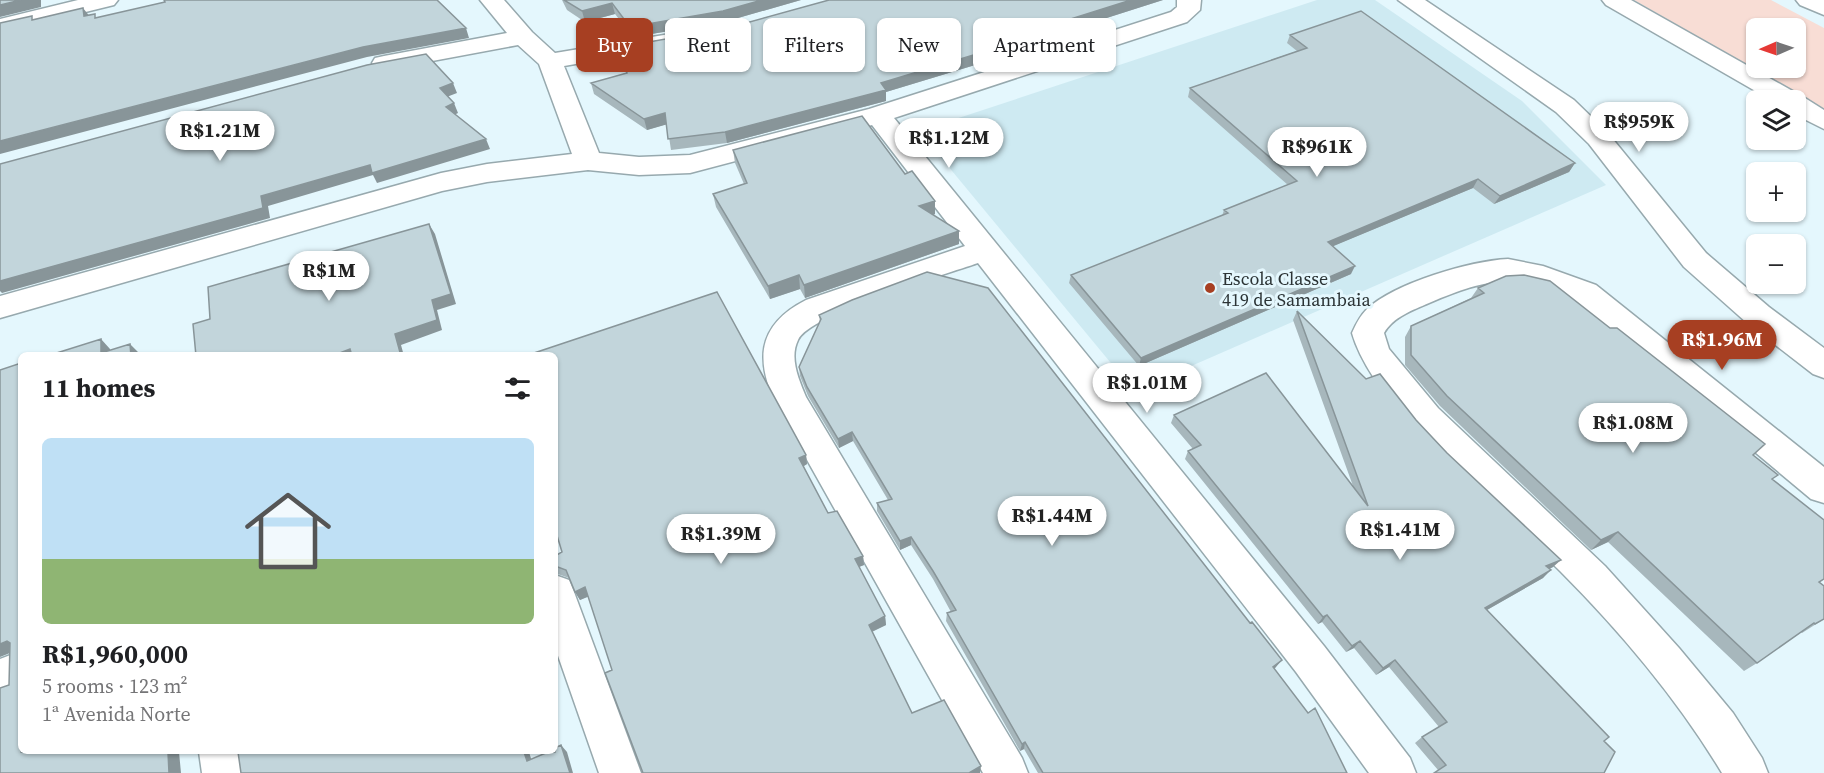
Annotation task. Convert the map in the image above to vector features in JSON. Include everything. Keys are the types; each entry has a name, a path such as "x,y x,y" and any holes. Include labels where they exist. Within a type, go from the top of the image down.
{"street":[{"path":"0,26 106,0"},
{"path":"492,0 523,38 550,61 588,161"},
{"path":"0,306 441,182 588,161 639,166 690,164 878,115 1179,17 1188,10 1189,0"},
{"path":"1410,0 1565,105 1598,138 1695,260 1758,315 1824,364"},
{"path":"1614,0 1772,90"},
{"path":"1808,0 1824,8"},
{"path":"357,69 523,38"},
{"path":"550,61 665,42"},
{"path":"1806,110 1824,121"},
{"path":"878,115 1310,659 1395,773"},
{"path":"984,250 817,308 789,327 781,340 779,352 780,373 791,401 1007,773"},
{"path":"1747,773 1707,713 1590,577 1421,412 1382,368 1370,347 1368,332 1376,320 1392,307 1451,281 1491,269 1517,270 1545,276 1585,293 1824,488"},
{"path":"558,600 620,773"},
{"path":"0,679 18,671"},
{"path":"220,754 223,773"}],"shaded area":[{"name":"Escola Classe 419 de Samambaia","path":"1317,0 1375,0 1522,101 1606,185 1134,391 919,131 1098,72 1116,72 1116,66"},
{"path":"1634,0 1771,0 1805,18 1746,18 1746,65"},
{"path":"1806,18 1824,28 1824,110 1806,100 1806,90 1789,90 1769,78 1806,78"}],"building":[{"path":"0,0 21,0 0,5"},
{"path":"164,0 437,0 466,28 363,47 0,141 0,23 32,16 32,20 83,8 84,16 95,14 95,18 165,2"},
{"path":"564,0 762,0 723,11 682,18 665,18 665,21 653,23 653,18 623,18 612,3 582,11"},
{"path":"829,0 1131,0 1074,18 973,18 973,55 961,59 961,18 877,18 877,72 917,72 881,83 886,90 725,132 668,139 665,113 644,119 591,83 627,72 653,72 653,41 665,39 665,72 751,72 751,22 763,18 763,72 865,72 865,18 764,18"},
{"path":"1361,11 1575,163 1500,196 1478,179 1328,242 1355,266 1141,358 1071,275 1228,213 1224,210 1297,181 1190,88 1307,48 1290,35"},
{"path":"426,54 453,83 440,88 454,103 446,107 486,139 372,173 370,165 261,196 263,208 0,281 0,164 367,65"},
{"path":"862,116 905,174 912,171 935,201 919,206 959,231 804,285 799,275 768,286 713,194 747,183 733,150"},
{"path":"429,224 451,294 432,300 437,320 395,334 400,352 351,352 350,349 342,352 196,352 193,324 210,319 208,287"},
{"path":"927,272 988,288 1250,623 1252,622 1282,660 1273,667 1308,713 1315,708 1347,773 1043,773 1025,742 1022,744 947,613 956,610 933,571 911,537 900,541 877,503 892,499 852,432 838,439 807,387 799,367 821,319 819,315"},
{"path":"1524,275 1550,281 1610,328 1617,328 1765,444 1753,455 1778,475 1772,479 1824,520 1824,579 1819,582 1824,586 1824,619 1814,623 1757,663 1618,532 1601,540 1447,396 1411,355 1411,326 1484,293 1478,288 1506,276"},
{"path":"717,292 806,455 799,458 828,513 837,511 863,556 855,559 885,616 869,625 912,713 944,700 981,766 969,773 643,773 605,673 612,670 585,587 575,592 566,570 558,567 558,554 562,552 558,539 558,352 537,352"},
{"path":"1297,311 1366,379 1380,374 1416,420 1447,453 1561,560 1546,566 1551,570 1485,608 1609,737 1604,741 1615,752 1604,773 1434,773 1446,765 1422,737 1447,722 1395,660 1383,668 1360,641 1352,646 1327,615 1323,617 1188,451 1201,445 1174,415 1266,373 1368,506"},
{"path":"101,339 101,352 60,352"},
{"path":"130,344 131,352 104,352"},
{"path":"18,364 18,754 168,754 169,773 0,773 0,688 9,685 10,643 7,641 0,644 0,370"},
{"path":"561,745 570,773 241,773 238,754 525,754 527,761 543,754 558,754 558,746"}],"place":[{"name":"Escola Classe 419 de Samambaia","path":"1210,288"}]}
